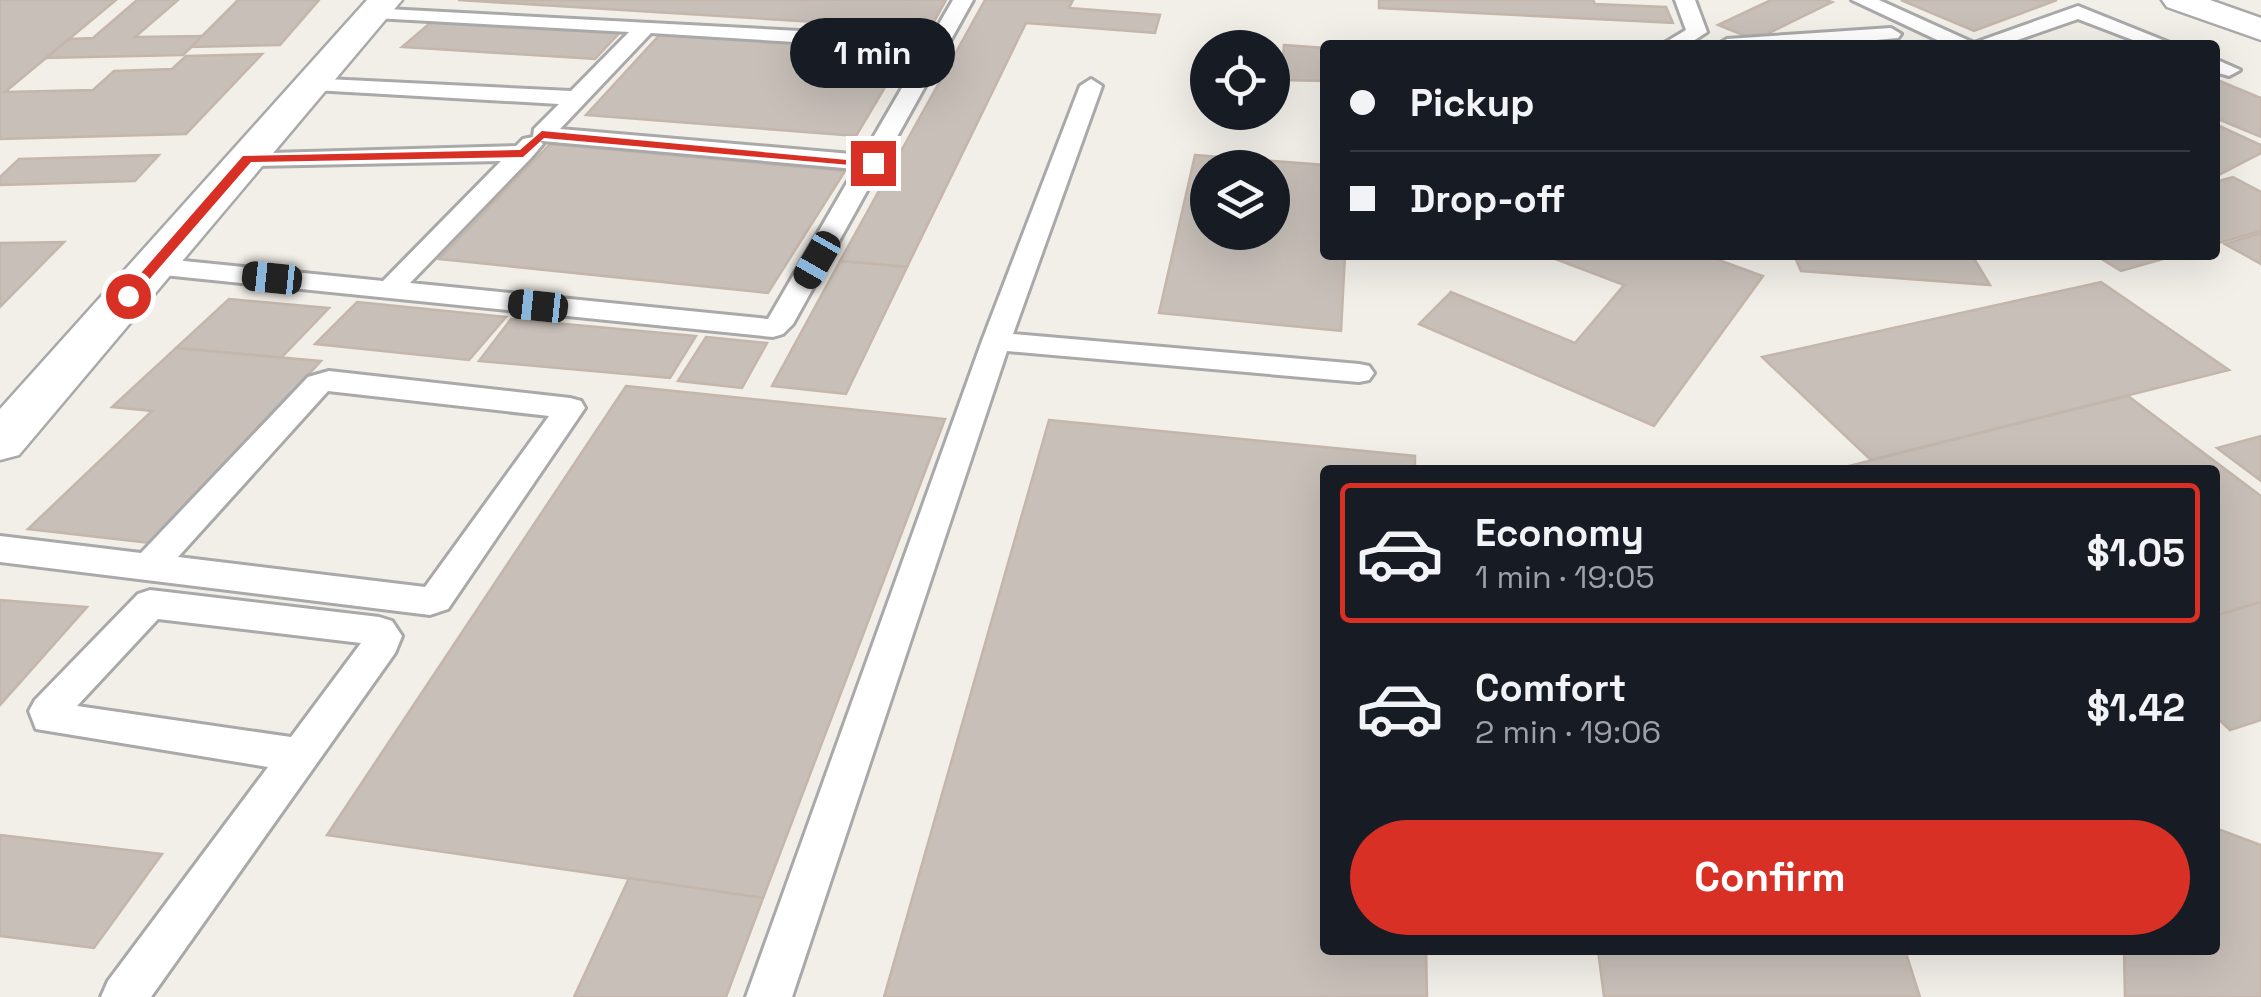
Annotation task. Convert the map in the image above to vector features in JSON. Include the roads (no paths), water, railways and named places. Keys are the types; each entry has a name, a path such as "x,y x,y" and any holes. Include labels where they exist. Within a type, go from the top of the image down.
{"street":[{"path":"2179,0 2261,30"},
{"path":"0,442 380,6"}],"lane":[{"path":"154,266 772,328 780,324 963,0"},
{"path":"1681,40 1698,32 1685,0"},
{"path":"1862,0 1955,40"},
{"path":"380,6 938,45"},
{"path":"1997,40 2078,12 2152,40"},
{"path":"1895,40 1918,24"},
{"path":"389,290 646,26"},
{"path":"314,83 576,98"},
{"path":"769,997 996,341 1091,86"},
{"path":"542,134 873,163"},
{"path":"248,159 523,153"},
{"path":"996,341 1359,373"},
{"path":"0,549 149,567 436,599 570,408 329,382 318,384 149,567"},
{"path":"124,997 382,643 384,636 379,631 150,604 46,715 300,755"}]}
